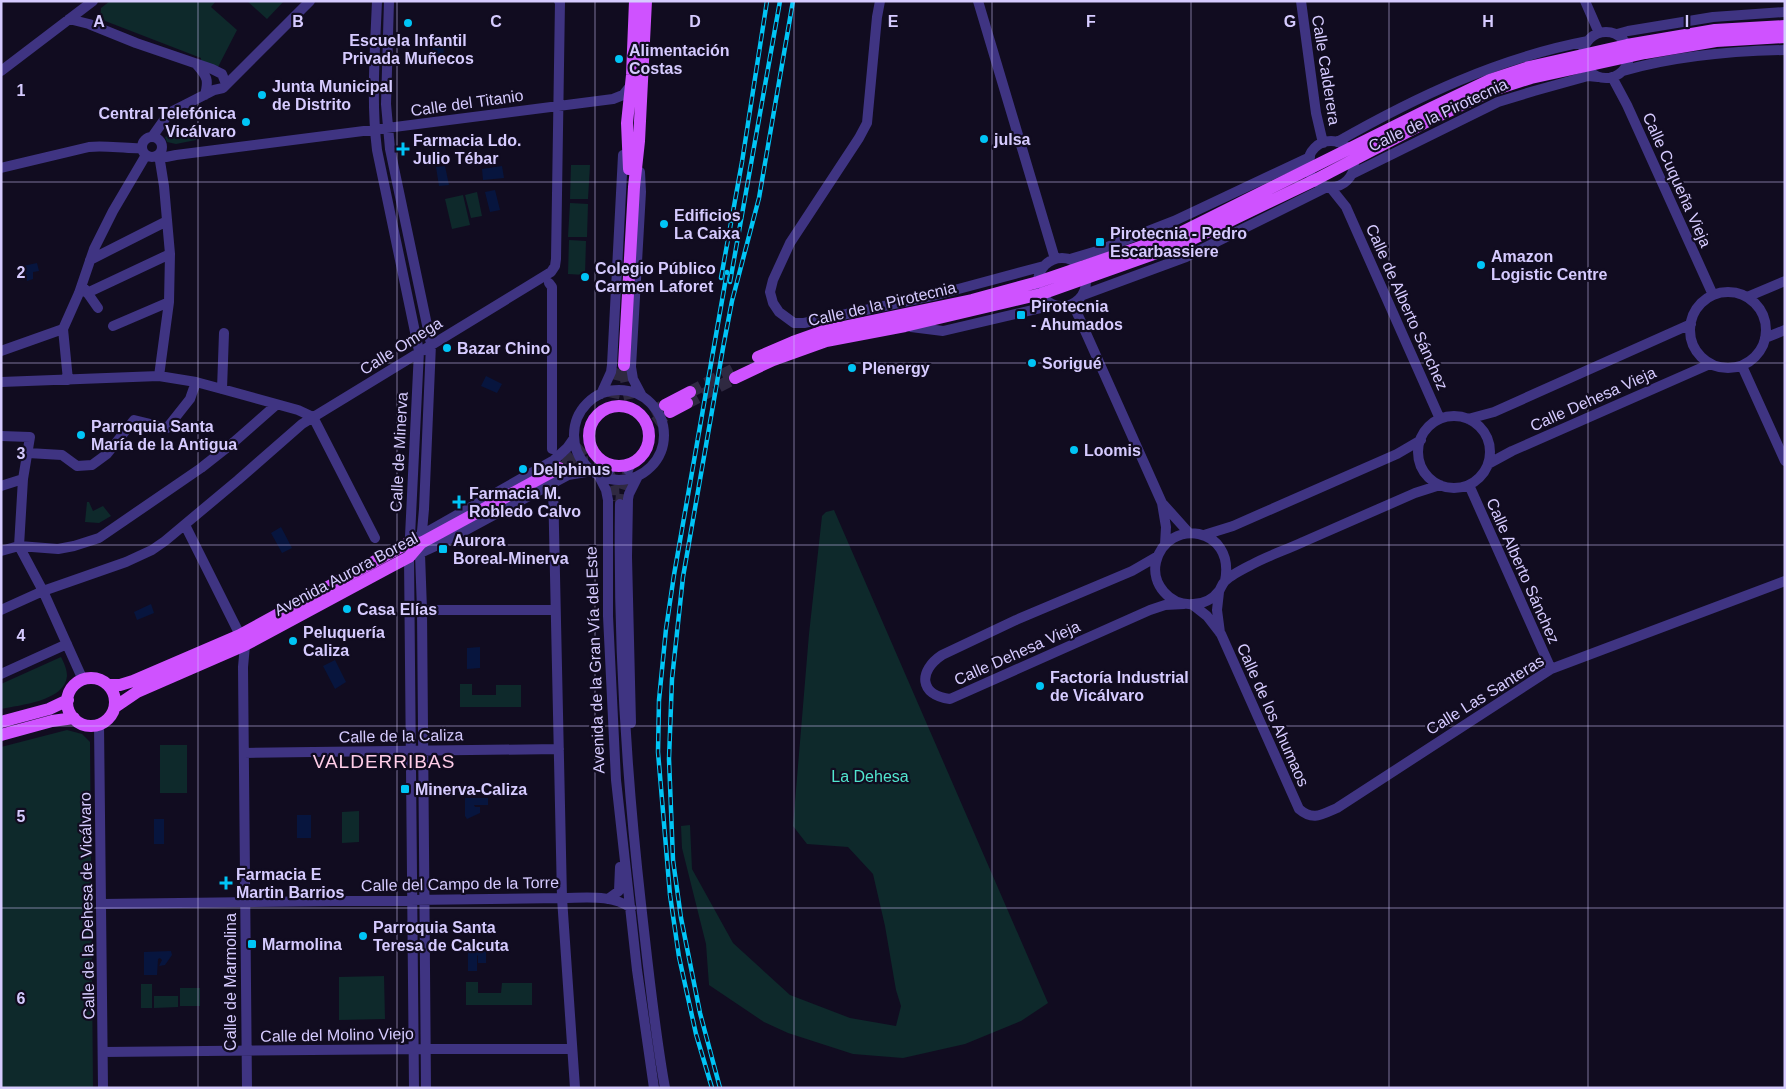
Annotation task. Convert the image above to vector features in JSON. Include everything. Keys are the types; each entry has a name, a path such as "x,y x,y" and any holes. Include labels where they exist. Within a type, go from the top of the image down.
{"main road":[{"path":"635,1 631,85 627,123 629,182 622,364 639,141 646,1"},
{"name":"Calle de la Pirotecnia","path":"1040,288 824,331 777,348 736,373 826,341 905,326 1040,288 1182,244 1311,168 1351,155 1493,90 1531,78 1586,67 1629,50 1715,30 1785,26"},
{"name":"Calle de la Pirotecnia","path":"1351,155 1431,108 1490,80 1529,68 1583,54 1716,41 1785,37"},
{"path":"668,408 688,398"},
{"path":"608,400 643,412 649,441 646,450 640,458 630,467 600,467 586,443 593,420 602,411 608,400"},
{"path":"416,546 560,468"},
{"name":"Avenida Aurora Boreal","path":"108,685 120,685 133,681 243,640 416,546"},
{"name":"Avenida Aurora Boreal","path":"115,706 137,692 225,655 243,640"},
{"path":"88,678 99,679 108,685 114,695 115,706 109,717 100,724 88,726 74,718 68,707 71,690 88,678"},
{"path":"1,722 49,709 68,700"},
{"path":"1,735 52,721 74,718"}],"street":[{"path":"1,71 93,1"},
{"path":"159,376 169,302 170,254 158,146 158,128 169,113 209,90 220,90 310,1"},
{"name":"Calle de Minerva","path":"377,1 373,106 377,150 419,351 411,752 414,1088"},
{"name":"Calle de Minerva","path":"389,1 387,129 431,344 424,509 416,546 422,610 426,1088"},
{"name":"Calle Omega","path":"1,610 43,591 126,562 165,541 294,430 419,351 546,276 555,266 560,1"},
{"name":"Calle de la Pirotecnia","path":"880,1 867,123 860,138 790,243 773,280 770,292 773,303 779,312 794,322 804,323 821,320 936,295 1044,266 1054,259 1070,259 1102,249 1311,168 1315,149 1323,143 1337,142 1425,95 1526,55 1588,41 1599,33"},
{"path":"978,1 1054,259"},
{"name":"Calle Calderera","path":"1301,1 1316,113 1323,143"},
{"path":"1585,1 1599,33 1610,32 1617,34 1713,17 1785,12"},
{"path":"69,19 89,24 220,73 224,76 226,84"},
{"path":"1617,34 1629,50 1626,67 1623,71"},
{"path":"1588,41 1583,54 1586,67 1598,77"},
{"path":"1612,78 1623,71 1648,64 1717,54 1785,50"},
{"path":"197,64 206,76 209,90"},
{"name":"Calle de la Pirotecnia","path":"905,326 943,331 1054,305 1064,306 1073,304 1082,295 1186,257 1328,187 1337,186 1349,178 1498,102 1581,78 1612,78"},
{"name":"Calle Cuqueña Vieja","path":"1612,78 1627,105 1713,295"},
{"path":"574,438 575,426 582,410 589,402 608,400 612,364 624,141 627,123 622,108 613,99 623,95 631,85"},
{"name":"Calle del Titanio","path":"158,146 176,155 613,99"},
{"path":"68,380 63,329 85,289 90,260 144,151 144,141 158,146"},
{"path":"639,141 641,192 631,367 643,412"},
{"name":"Calle de la Pirotecnia","path":"1337,142 1351,155 1349,178"},
{"path":"1,168 100,146 144,151 152,157 158,146"},
{"path":"1311,168 1328,187"},
{"name":"Calle de Alberto Sánchez","path":"1346,207 1349,178"},
{"name":"Calle de Alberto Sánchez","path":"1328,187 1346,207 1440,419"},
{"path":"90,260 167,221"},
{"path":"85,289 170,254"},
{"path":"1070,259 1084,273 1086,287 1082,295"},
{"path":"1044,266 1040,273 1040,288 1046,300 1054,305"},
{"path":"1747,297 1785,281"},
{"path":"550,283 552,286 552,449"},
{"path":"85,289 98,308"},
{"path":"1724,292 1736,293 1747,297 1757,304 1763,314 1766,338 1761,350 1753,359 1742,366 1720,368 1710,364 1701,357 1694,347 1690,336 1690,324 1695,312 1702,302 1713,295 1724,292"},
{"path":"113,326 169,302"},
{"path":"1073,304 1162,503 1166,527 1165,544"},
{"name":"Calle Dehesa Vieja","path":"1468,419 1494,412 1690,324"},
{"path":"1,351 63,329"},
{"path":"1766,338 1785,330"},
{"path":"222,389 224,333"},
{"name":"Calle Dehesa Vieja","path":"1488,464 1512,451 1710,364"},
{"path":"1742,366 1785,462"},
{"path":"1,382 159,376 196,382 276,406 298,410 313,417 375,538"},
{"path":"28,454 62,455 77,466 92,465 107,454 134,420 167,428 190,399 196,382"},
{"path":"638,476 654,463 661,451 664,440 658,412 651,403 643,412"},
{"path":"1,551 19,546 58,548 74,546 105,534 201,468 276,406"},
{"path":"1449,417 1468,419 1477,424 1487,438 1490,454 1488,464 1484,473 1469,485 1449,488 1440,485 1427,475 1420,461 1419,450 1421,440 1425,431 1440,419 1449,417"},
{"path":"1,436 30,438 23,479 19,546 43,591 83,680"},
{"name":"Avenida Aurora Boreal","path":"416,546 456,516 554,460 567,448 574,438"},
{"name":"Avenida de la Gran Vía del Este","path":"574,438 580,456 600,467 608,500 608,616 616,780 636,970 654,1088"},
{"path":"1204,535 1233,526 1265,512 1397,454 1421,440"},
{"name":"Avenida Aurora Boreal","path":"416,546 568,474 600,467 616,480 638,476"},
{"name":"Avenida de la Gran Vía del Este","path":"634,844 627,557 628,500 638,476"},
{"path":"1,486 23,479"},
{"path":"553,482 562,898 575,1088"},
{"path":"1225,581 1251,565 1414,493 1440,485"},
{"name":"Calle Alberto Sánchez","path":"1469,485 1551,669"},
{"path":"1162,503 1189,533"},
{"name":"Avenida de la Gran Vía del Este","path":"623,844 616,616 618,504 622,670 627,771 650,988 665,1088"},
{"name":"Calle de Minerva","path":"424,509 433,518 442,520 456,516"},
{"path":"185,524 243,640"},
{"path":"1189,533 1204,535 1214,540 1221,548 1226,559 1225,581 1219,592 1202,603 1188,604 1176,601 1162,590 1156,574 1158,556 1165,544 1172,539 1189,533"},
{"path":"32,569 32,556 40,548"},
{"name":"Calle Dehesa Vieja","path":"1158,556 1132,571 1016,620 942,656 932,662 926,671 926,686 933,694 940,698 950,699 1150,610 1165,605 1188,604"},
{"name":"Calle Las Santeras","path":"1299,809 1312,817 1325,814 1337,808 1551,669 1785,581"},
{"name":"Calle de los Ahumaos","path":"1219,592 1217,610 1220,634"},
{"name":"Calle de los Ahumaos","path":"1188,604 1207,616 1220,634 1299,809"},
{"path":"422,610 556,610"},
{"name":"Calle de Marmolina","path":"243,640 246,1088"},
{"path":"1,674 67,644"},
{"path":"225,655 234,657 243,666"},
{"name":"Calle de la Dehesa de Vicálvaro","path":"100,724 103,1088"},
{"name":"Calle de la Caliza","path":"244,753 559,749"},
{"path":"608,899 619,891 621,876 618,843 622,832"},
{"name":"Calle del Campo de la Torre","path":"102,904 562,898 608,899 618,901 630,908"},
{"name":"Calle del Molino Viejo","path":"103,1052 426,1048 572,1049"}],"green space":[{"path":"110,1 216,1 211,7 237,30 218,67 201,61 201,58 100,19 101,8"},
{"path":"247,1 284,1 267,19"},
{"path":"193,125 196,140 176,144 167,142 165,137"},
{"path":"571,165 590,165 588,199 570,199"},
{"path":"477,192 482,216 471,218 465,195"},
{"path":"463,195 470,225 452,229 445,199"},
{"path":"570,203 588,204 587,237 568,237"},
{"path":"569,240 586,241 585,275 568,274"},
{"path":"87,502 89,502 93,511 103,506 111,516 99,523 85,522"},
{"name":"La Dehesa","path":"834,510 1048,1003 1021,1021 965,1044 903,1058 853,1054 788,1033 764,1022 709,985 706,944 682,848 681,826 690,825 692,869 733,943 790,995 850,1018 896,1026 901,1006 896,990 885,926 873,874 848,847 807,844 793,826 809,634 822,516 826,512"},
{"path":"61,657 67,676 59,691 40,700 1,709 1,684"},
{"path":"460,684 472,684 472,695 496,695 496,685 521,685 521,707 460,707"},
{"path":"67,730 82,734 90,742 93,1088 1,1088 1,747"},
{"path":"160,745 187,745 187,793 160,793"},
{"path":"359,811 359,842 342,843 342,812"},
{"path":"384,976 385,1019 339,1020 339,977"},
{"path":"466,982 478,982 478,993 501,993 502,983 532,983 532,1005 466,1005"},
{"path":"141,984 152,984 152,1008 141,1008"},
{"path":"180,988 200,988 200,1006 180,1006"},
{"path":"154,996 178,996 178,1007 154,1008"}],"water":[{"path":"433,43 444,43 443,64 432,64"},
{"path":"445,166 449,185 439,186 436,167"},
{"path":"502,166 504,178 483,180 482,169"},
{"path":"495,190 500,210 490,212 485,192"},
{"path":"37,263 39,271 33,272 33,279 27,281 23,266"},
{"path":"486,376 502,384 497,393 481,386"},
{"path":"281,527 292,548 282,553 271,533"},
{"path":"151,604 154,613 137,620 134,612"},
{"path":"480,647 480,668 467,669 467,648"},
{"path":"335,660 346,682 335,689 323,666"},
{"path":"465,798 488,798 488,805 474,805 475,807 480,807 480,813 467,819 465,816"},
{"path":"297,815 311,815 311,838 297,838"},
{"path":"154,819 164,819 164,844 154,844"},
{"path":"468,947 486,947 486,963 478,963 477,955 477,971 468,971"},
{"path":"171,951 172,955 165,965 159,966 162,960 158,959 157,975 144,975 144,952"}],"tunnel":[{"path":"613,398 621,364"},
{"path":"690,392 736,368"},
{"path":"624,370 630,399"},
{"path":"687,403 735,378"},
{"path":"651,412 665,405"},
{"path":"655,423 670,412"},
{"path":"565,464 584,448"},
{"path":"559,468 575,463 593,462"},
{"path":"620,504 621,493 628,470"},
{"path":"609,471 614,486 615,501"}],"railway":[{"path":"721,278 742,162 767,1"},
{"path":"730,282 780,1"},
{"path":"720,1088 700,1013 681,918 673,860 669,759 672,679 683,577 723,348 732,301 759,198 793,1"},
{"path":"712,1088 696,1034 679,957 670,895 658,752 659,700 666,629 727,272"}],"place":[{"name":"Escuela Infantil Privada Muñecos","path":"408,23"},
{"name":"Alimentación Costas","path":"619,59"},
{"name":"Junta Municipal de Distrito","path":"262,95"},
{"name":"Central Telefónica Vicálvaro","path":"246,122"},
{"name":"julsa","path":"984,139"},
{"name":"Farmacia Ldo. Julio Tébar","path":"403,149"},
{"name":"Edificios La Caixa","path":"664,224"},
{"name":"Pirotecnia - Pedro Escarbassiere","path":"1100,242"},
{"name":"Amazon Logistic Centre","path":"1481,265"},
{"name":"Colegio Público Carmen Laforet","path":"585,277"},
{"name":"Pirotecnia - Ahumados","path":"1021,315"},
{"name":"Bazar Chino","path":"447,348"},
{"name":"Sorigué","path":"1032,363"},
{"name":"Plenergy","path":"852,368"},
{"name":"Parroquia Santa María de la Antigua","path":"81,435"},
{"name":"Loomis","path":"1074,450"},
{"name":"Delphinus","path":"523,469"},
{"name":"Farmacia M. Robledo Calvo","path":"459,502"},
{"name":"Aurora Boreal-Minerva","path":"443,549"},
{"name":"Casa Elías","path":"347,609"},
{"name":"Peluquería Caliza","path":"293,641"},
{"name":"Factoría Industrial de Vicálvaro","path":"1040,686"},
{"name":"Minerva-Caliza","path":"405,789"},
{"name":"Farmacia E Martin Barrios","path":"226,883"},
{"name":"Parroquia Santa Teresa de Calcuta","path":"363,936"},
{"name":"Marmolina","path":"252,944"}],"district":[{"name":"VALDERRIBAS","path":"384,761"}]}
